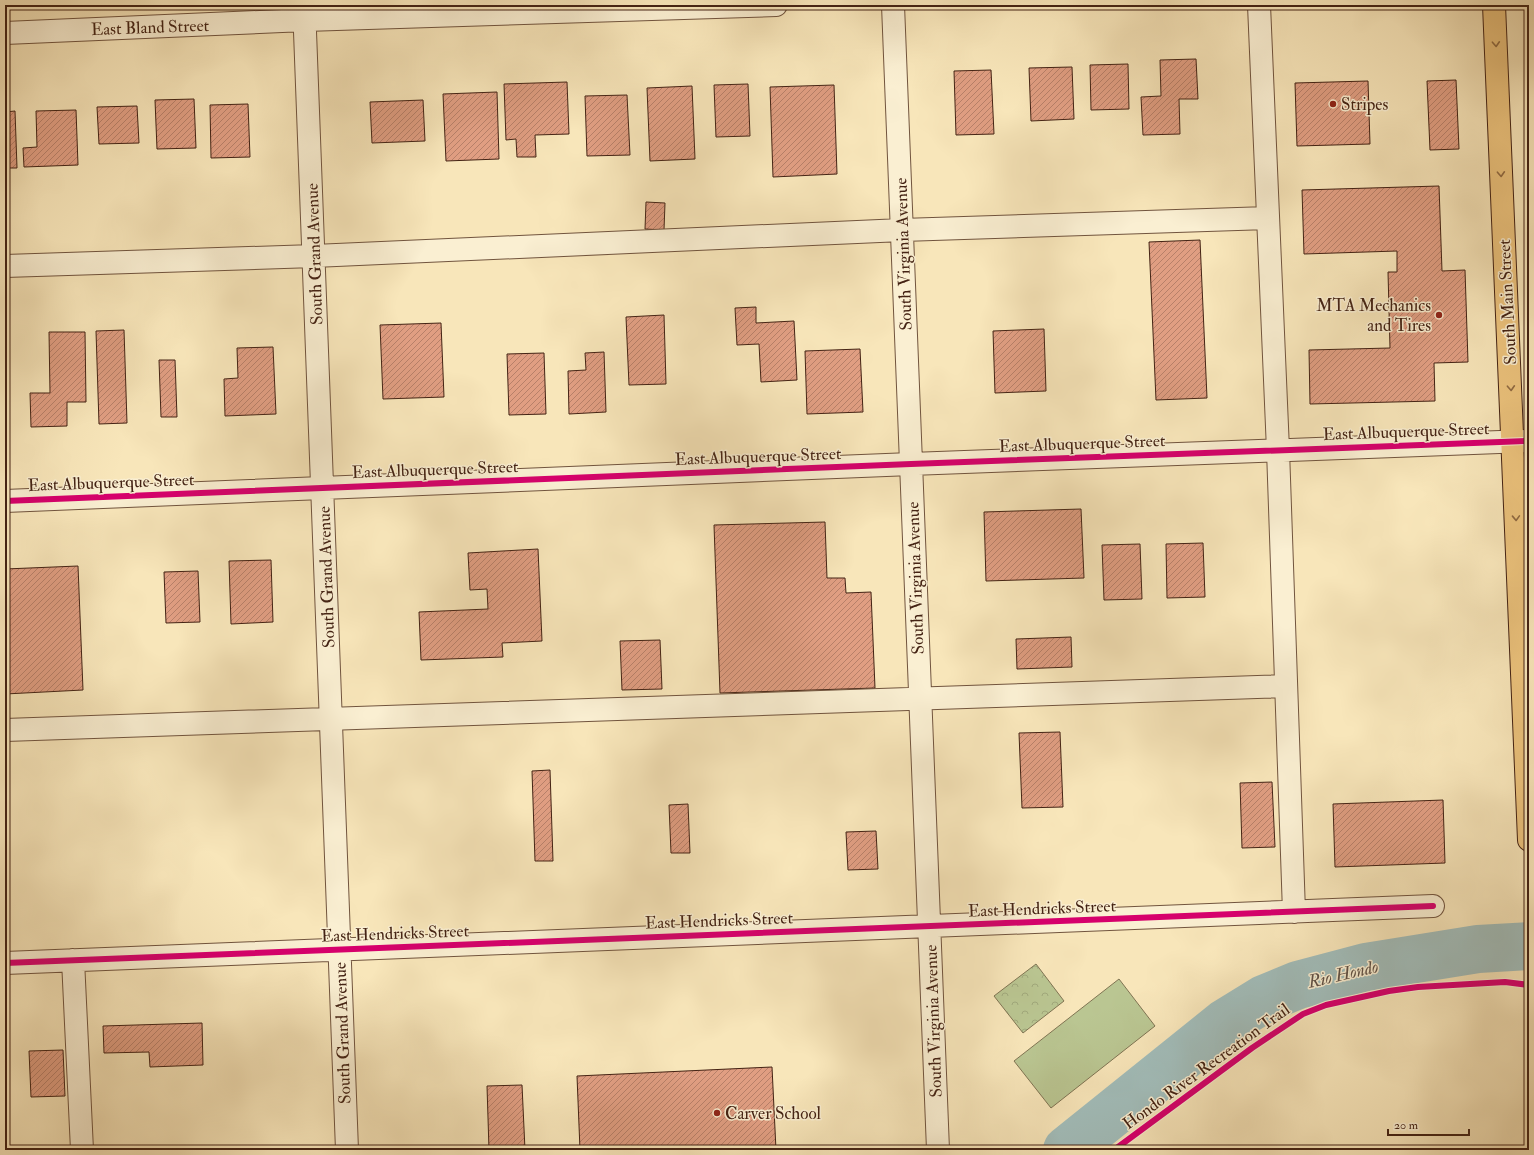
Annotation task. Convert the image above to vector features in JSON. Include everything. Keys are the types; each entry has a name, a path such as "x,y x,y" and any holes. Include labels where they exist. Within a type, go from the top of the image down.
{"main road":[{"name":"South Main Street","path":"1494,5 1521,441 1529,840"}],"street":[{"name":"East Bland Street","path":"5,33 305,12 776,5"},
{"name":"South Virginia Avenue","path":"893,5 938,1150"},
{"path":"1259,5 1278,450 1294,912"},
{"name":"South Grand Avenue","path":"305,12 347,1150"},
{"path":"5,266 314,256 902,230 1268,218"},
{"name":"East Albuquerque Street","path":"5,501 1521,441"},
{"path":"5,730 1286,686"},
{"name":"East Hendricks Street","path":"5,963 1433,906"},
{"path":"73,960 82,1150"}],"green space":[{"path":"1036,964 1064,1001 1023,1033 994,996"},
{"path":"1119,979 1155,1026 1051,1108 1014,1061"}],"building":[{"path":"1196,59 1198,99 1179,99 1180,134 1143,135 1141,97 1161,96 1160,60"},
{"path":"1128,64 1129,109 1091,110 1090,65"},
{"path":"1072,67 1074,119 1031,121 1029,68"},
{"path":"991,70 994,134 956,135 954,71"},
{"path":"1456,80 1459,149 1430,150 1427,81"},
{"path":"1368,81 1370,144 1297,146 1295,83"},
{"path":"567,82 569,134 535,135 536,157 517,157 516,139 506,140 504,84"},
{"path":"748,84 750,136 716,137 714,85"},
{"path":"834,85 837,174 773,177 770,87"},
{"path":"692,86 695,159 650,161 647,88"},
{"path":"497,92 499,159 446,161 443,94"},
{"path":"627,95 630,155 587,156 585,96"},
{"path":"194,99 196,148 157,149 155,100"},
{"path":"423,100 425,141 372,143 370,102"},
{"path":"248,104 250,157 211,158 210,105"},
{"path":"137,106 139,143 99,144 97,107"},
{"path":"76,110 78,165 24,167 23,148 37,147 36,111"},
{"path":"15,111 17,168 5,168 5,112"},
{"path":"1439,186 1442,271 1465,270 1468,362 1434,363 1435,401 1310,404 1309,350 1390,348 1388,272 1397,272 1397,251 1304,254 1302,190"},
{"path":"646,202 665,203 664,230 645,229"},
{"path":"1200,240 1207,398 1156,400 1149,242"},
{"path":"756,307 756,323 794,321 797,380 761,382 759,344 737,345 735,308"},
{"path":"664,315 666,384 629,385 626,317"},
{"path":"441,323 444,397 383,399 380,325"},
{"path":"1044,329 1046,391 995,393 993,331"},
{"path":"124,330 127,423 99,424 96,331"},
{"path":"49,332 85,332 86,402 67,402 67,426 31,427 30,393 50,393"},
{"path":"273,347 276,414 225,416 224,379 238,378 237,348"},
{"path":"860,349 863,412 807,414 805,351"},
{"path":"604,352 606,412 569,414 568,371 586,370 585,353"},
{"path":"544,353 546,414 509,415 507,354"},
{"path":"159,360 175,360 177,417 161,417"},
{"path":"1081,509 1084,578 986,581 984,512"},
{"path":"825,522 827,578 845,578 846,593 871,592 875,688 720,693 714,525"},
{"path":"1203,543 1205,597 1167,598 1166,544"},
{"path":"1140,544 1142,599 1104,600 1102,545"},
{"path":"538,549 542,641 502,643 503,657 421,660 419,612 488,609 487,589 470,590 468,553"},
{"path":"271,560 273,622 231,624 229,561"},
{"path":"78,566 83,690 5,694 5,569"},
{"path":"198,571 200,622 166,623 164,572"},
{"path":"1071,637 1072,667 1017,669 1016,639"},
{"path":"660,640 662,689 622,690 620,641"},
{"path":"1060,732 1063,807 1022,808 1019,733"},
{"path":"550,770 553,861 535,861 532,771"},
{"path":"1272,782 1275,847 1242,848 1240,783"},
{"path":"1443,800 1445,863 1335,867 1333,804"},
{"path":"688,804 690,853 671,853 669,805"},
{"path":"876,831 878,869 848,870 846,832"},
{"path":"202,1023 203,1065 150,1067 149,1052 104,1053 103,1026"},
{"path":"63,1050 65,1096 31,1097 29,1051"},
{"path":"772,1067 776,1150 580,1150 577,1076"},
{"path":"522,1085 525,1150 489,1150 487,1086"},
{"path":"1498,1147 1499,1150 1450,1150 1450,1149"}],"waterway":[{"name":"Rio Hondo","path":"1067,1150 1225,1023 1264,999 1298,985 1366,967 1478,949 1529,946"}],"cycle path":[{"path":"5,501 911,464 1529,441"},
{"path":"5,963 1433,906"},
{"name":"Hondo River Recreation Trail","path":"1114,1150 1252,1048 1303,1014 1326,1005 1389,991 1418,987 1505,982 1529,985"}],"place":[{"name":"Stripes","path":"1333,104"},
{"name":"MTA Mechanics and Tires","path":"1439,315"},
{"name":"Carver School","path":"717,1113"}]}
